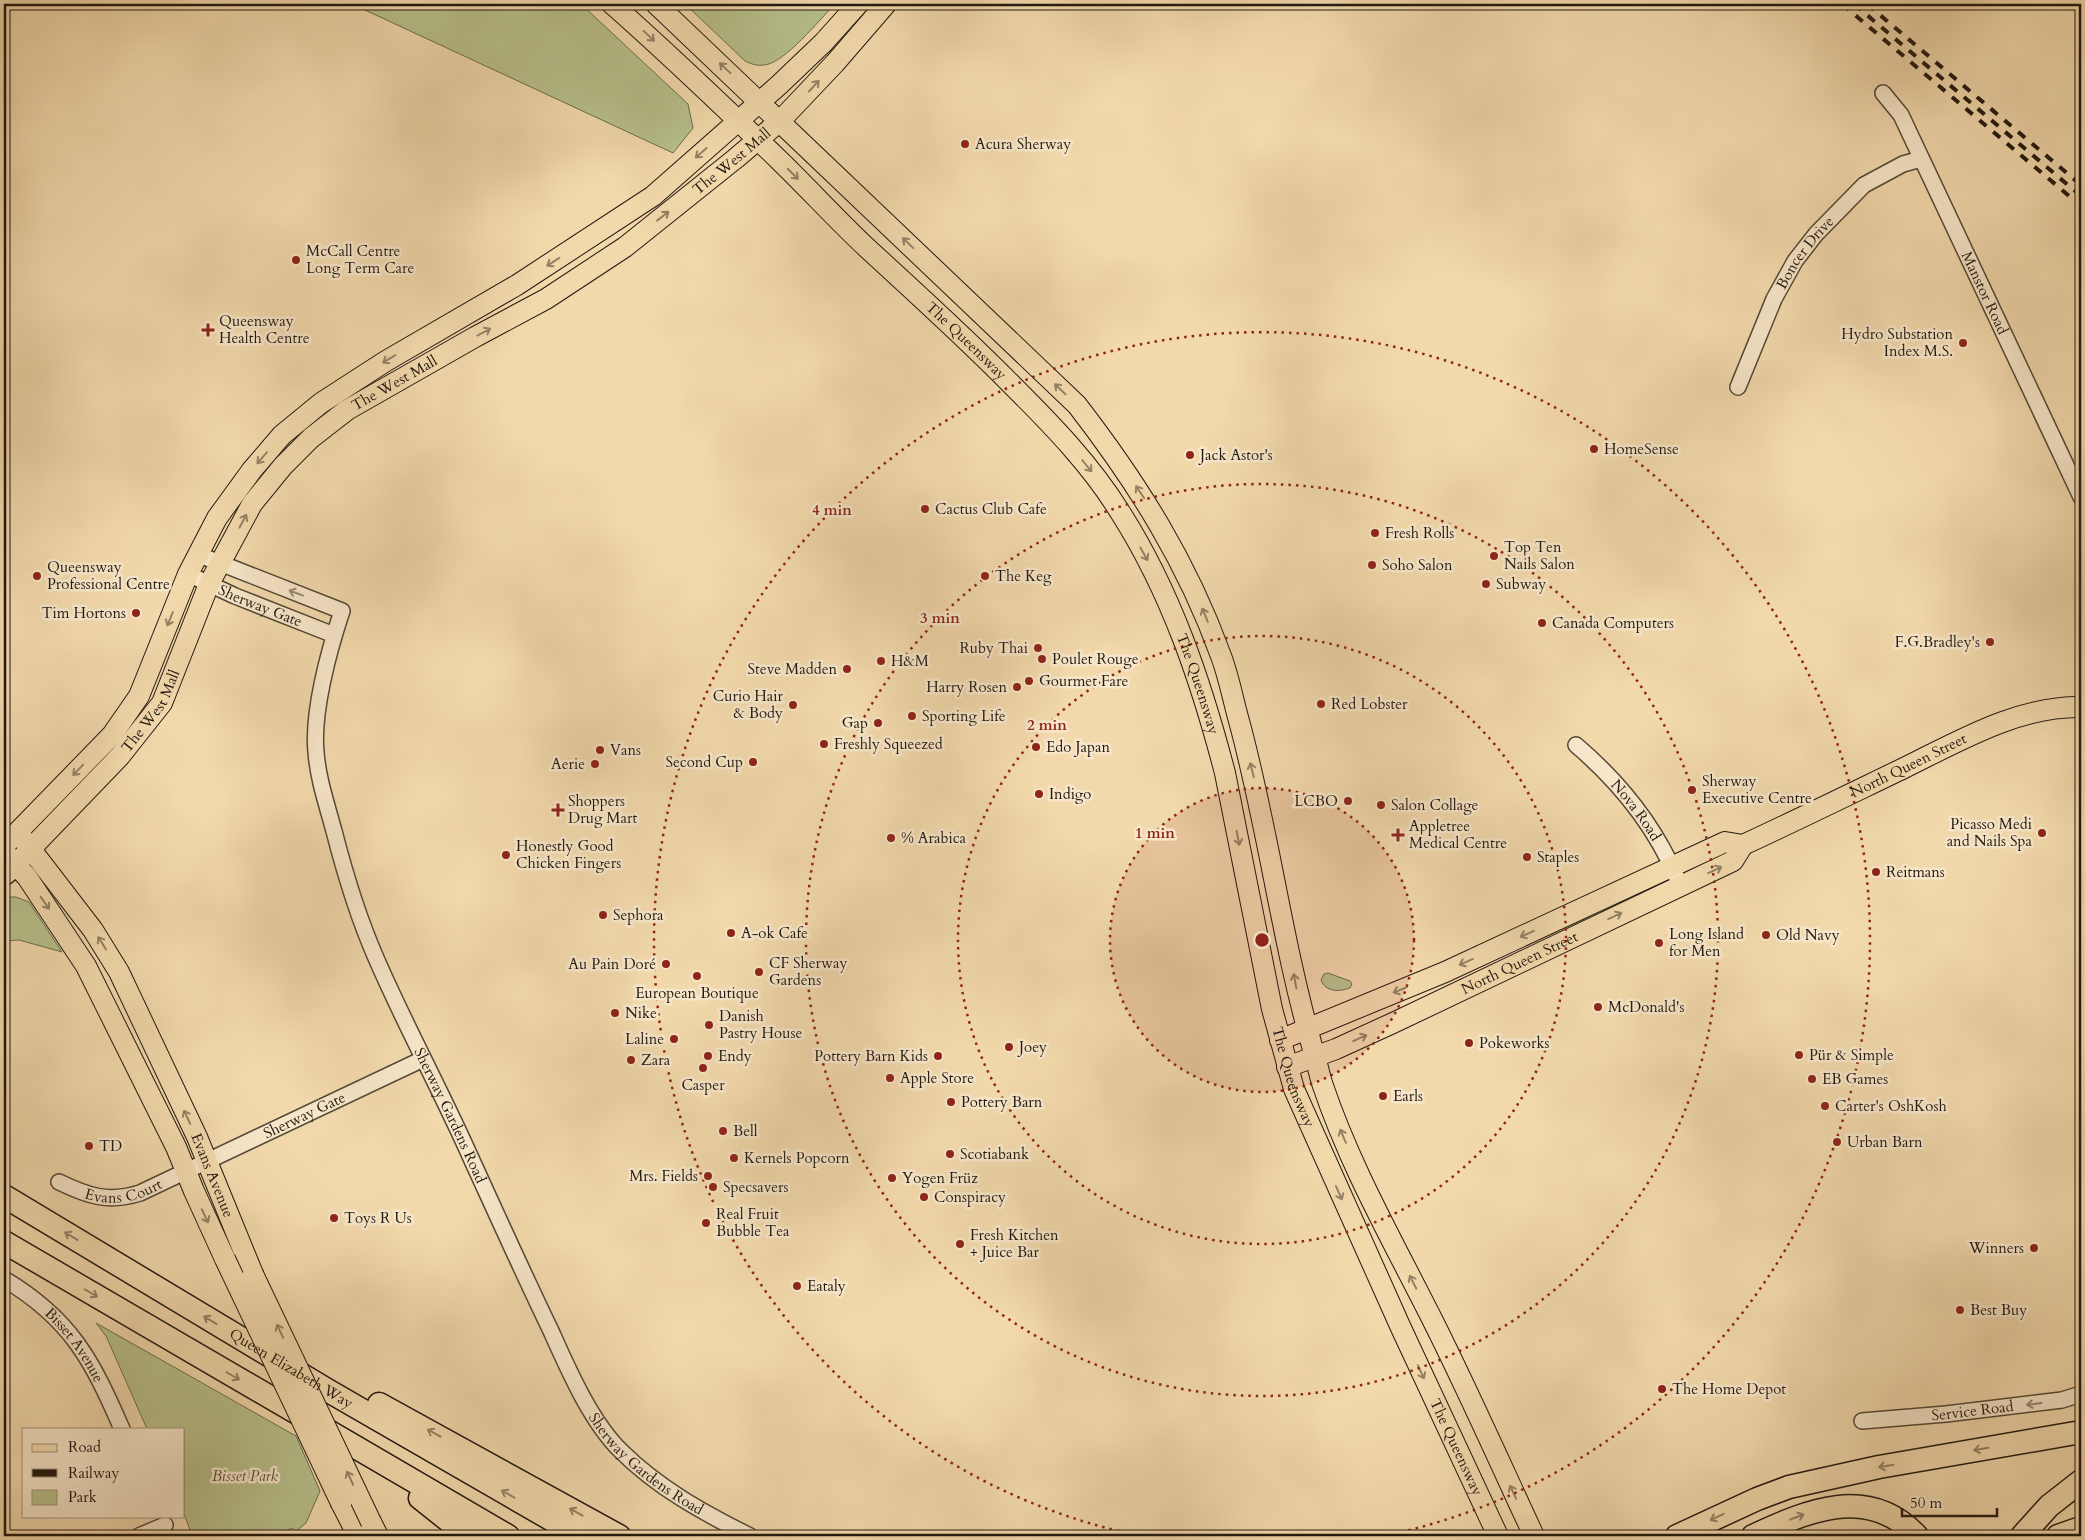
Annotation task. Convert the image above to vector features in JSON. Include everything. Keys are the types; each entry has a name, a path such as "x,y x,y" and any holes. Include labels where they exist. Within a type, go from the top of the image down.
{"highway":[{"name":"Queen Elizabeth Way","path":"4,1196 327,1390 580,1536"},
{"path":"4,1242 508,1536"},
{"path":"327,1390 384,1405 619,1536"},
{"path":"1677,1536 1756,1499 1789,1487 1878,1467 2081,1432"},
{"path":"363,1452 468,1536"},
{"path":"2022,1536 2049,1506 2081,1481"},
{"path":"1753,1536 1807,1513 1848,1505 1878,1510 1890,1515 1917,1536"}],"main road":[{"name":"The Queensway","path":"612,4 738,121 865,246 917,292 981,354 1056,429 1096,477 1120,512 1171,606 1195,670 1225,773 1280,1040 1294,1090 1317,1144 1498,1536"},
{"name":"The Queensway","path":"656,4 1077,405 1153,512 1174,549 1207,618 1222,659 1253,774 1298,997 1321,1081 1351,1155 1438,1332 1534,1536"},
{"name":"The West Mall","path":"13,853 112,735 139,696 188,574 217,518 252,470 282,435 321,403 386,360 517,285 653,196 760,102 823,43 858,4"},
{"name":"The West Mall","path":"13,853 120,756 162,702 208,584 252,504 282,466 311,438 347,410 546,299 625,247 780,121 835,63 886,4"},
{"name":"North Queen Street","path":"1287,1067 1315,1057 1400,1020 1733,861 1743,846 1995,726 2049,709 2081,707"},
{"path":"1225,773 1234,789 1245,799 1259,803"},
{"name":"North Queen Street","path":"1280,1040 1445,972 1725,842 1743,846"},
{"name":"Evans Avenue","path":"13,853 93,930 120,972 197,1137 254,1274 369,1531"},
{"name":"Evans Avenue","path":"13,853 86,966 176,1147 225,1259 341,1503 369,1531"}],"street":[{"name":"Manstor Road","path":"1883,93 1901,115 2081,496"},
{"name":"Boncer Drive","path":"1738,388 1774,299 1795,262 1816,234 1864,185 1903,164 1921,159"},
{"name":"Sherway Gate","path":"198,554 219,564 342,611"},
{"name":"Sherway Gate","path":"188,574 208,584 334,635"},
{"name":"Sherway Gardens Road","path":"342,611 334,635 321,693 316,737 319,770 340,855 358,912 375,956 466,1147 559,1350 595,1417 620,1450 661,1485 688,1503 750,1536"},
{"name":"Nova Road","path":"1576,745 1602,769 1636,808 1655,836 1680,886"},
{"name":"Sherway Gate","path":"186,1172 423,1059"},
{"name":"Evans Court","path":"59,1182 92,1196 120,1198 140,1193 186,1172"},
{"name":"Bisset Avenue","path":"4,1279 43,1306 75,1339 95,1370 122,1428"},
{"name":"Service Road","path":"1862,1421 2062,1400 2081,1394"},
{"path":"139,1536 165,1526"}],"green space":[{"path":"352,4 581,4 688,104 693,128 673,153"},
{"path":"685,4 835,4 791,49 772,63 761,65 745,61"},
{"path":"6,893 10,897 16,897 29,902 62,952 19,940 4,941 4,895"},
{"path":"1328,973 1350,981 1352,984 1350,988 1333,990 1326,987 1321,980 1324,974"},
{"name":"Bisset Park","path":"96,1323 296,1436 320,1491 306,1523 295,1532 292,1528 275,1536 199,1536 190,1530 185,1517 185,1428 147,1428 106,1336"}],"railway":[{"path":"1842,4 2081,206"},
{"path":"1854,4 2081,196"},
{"path":"1867,4 2081,185"}],"place":[{"name":"Acura Sherway","path":"965,144"},
{"name":"McCall Centre Long Term Care","path":"296,260"},
{"name":"Queensway Health Centre","path":"208,330"},
{"name":"Hydro Substation Index M.S.","path":"1963,343"},
{"name":"HomeSense","path":"1594,449"},
{"name":"Jack Astor's","path":"1190,455"},
{"name":"Cactus Club Cafe","path":"925,509"},
{"name":"Fresh Rolls","path":"1375,533"},
{"name":"Top Ten Nails Salon","path":"1494,556"},
{"name":"Soho Salon","path":"1372,565"},
{"name":"Queensway Professional Centre","path":"37,576"},
{"name":"The Keg","path":"985,576"},
{"name":"Subway","path":"1486,584"},
{"name":"Tim Hortons","path":"136,613"},
{"name":"Canada Computers","path":"1542,623"},
{"name":"F.G.Bradley's","path":"1990,642"},
{"name":"Ruby Thai","path":"1038,648"},
{"name":"Poulet Rouge","path":"1042,659"},
{"name":"H&M","path":"881,661"},
{"name":"Steve Madden","path":"847,669"},
{"name":"Gourmet Fare","path":"1029,681"},
{"name":"Harry Rosen","path":"1017,687"},
{"name":"Red Lobster","path":"1321,704"},
{"name":"Curio Hair & Body","path":"793,705"},
{"name":"Sporting Life","path":"912,716"},
{"name":"Gap","path":"878,723"},
{"name":"Freshly Squeezed","path":"824,744"},
{"name":"Edo Japan","path":"1036,747"},
{"name":"Vans","path":"600,750"},
{"name":"Second Cup","path":"753,762"},
{"name":"Aerie","path":"595,764"},
{"name":"Sherway Executive Centre","path":"1692,790"},
{"name":"Indigo","path":"1039,794"},
{"name":"LCBO","path":"1348,801"},
{"name":"Salon Collage","path":"1381,805"},
{"name":"Shoppers Drug Mart","path":"558,810"},
{"name":"Picasso Medi and Nails Spa","path":"2042,833"},
{"name":"Appletree Medical Centre","path":"1398,835"},
{"name":"% Arabica","path":"891,838"},
{"name":"Honestly Good Chicken Fingers","path":"506,855"},
{"name":"Staples","path":"1527,857"},
{"name":"Reitmans","path":"1876,872"},
{"name":"Sephora","path":"603,915"},
{"name":"A-ok Cafe","path":"731,933"},
{"name":"Old Navy","path":"1766,935"},
{"name":"Long Island for Men","path":"1659,943"},
{"name":"Au Pain Doré","path":"666,964"},
{"name":"CF Sherway Gardens","path":"759,972"},
{"name":"European Boutique","path":"697,976"},
{"name":"McDonald's","path":"1598,1007"},
{"name":"Nike","path":"615,1013"},
{"name":"Danish Pastry House","path":"709,1025"},
{"name":"Laline","path":"674,1039"},
{"name":"Pokeworks","path":"1469,1043"},
{"name":"Joey","path":"1009,1047"},
{"name":"Pür & Simple","path":"1799,1055"},
{"name":"Endy","path":"708,1056"},
{"name":"Pottery Barn Kids","path":"938,1056"},
{"name":"Zara","path":"631,1060"},
{"name":"Casper","path":"703,1068"},
{"name":"Apple Store","path":"890,1078"},
{"name":"EB Games","path":"1812,1079"},
{"name":"Earls","path":"1383,1096"},
{"name":"Pottery Barn","path":"951,1102"},
{"name":"Carter's OshKosh","path":"1825,1106"},
{"name":"Bell","path":"723,1131"},
{"name":"Urban Barn","path":"1837,1142"},
{"name":"TD","path":"89,1146"},
{"name":"Scotiabank","path":"950,1154"},
{"name":"Kernels Popcorn","path":"734,1158"},
{"name":"Mrs. Fields","path":"708,1176"},
{"name":"Yogen Früz","path":"892,1178"},
{"name":"Specsavers","path":"713,1187"},
{"name":"Conspiracy","path":"924,1197"},
{"name":"Toys R Us","path":"334,1218"},
{"name":"Real Fruit Bubble Tea","path":"706,1223"},
{"name":"Fresh Kitchen + Juice Bar","path":"960,1244"},
{"name":"Winners","path":"2034,1248"},
{"name":"Eataly","path":"797,1286"},
{"name":"Best Buy","path":"1960,1310"},
{"name":"The Home Depot","path":"1662,1389"}]}
